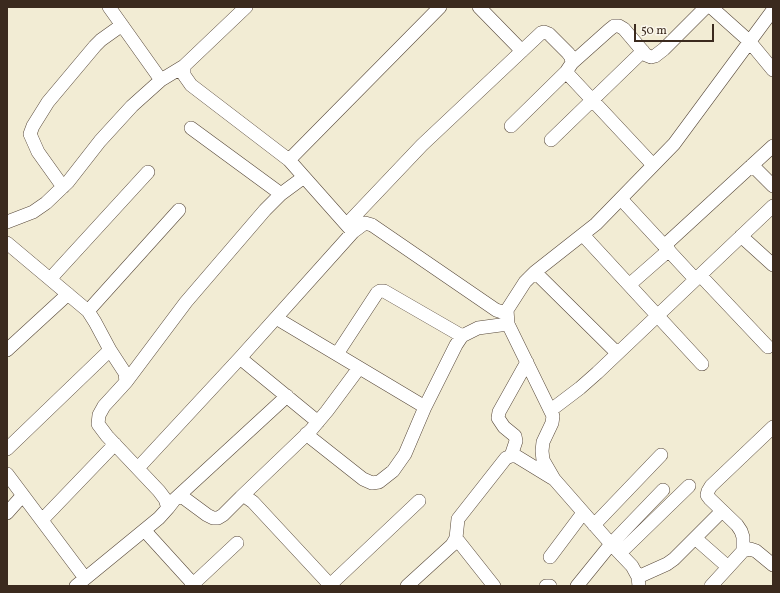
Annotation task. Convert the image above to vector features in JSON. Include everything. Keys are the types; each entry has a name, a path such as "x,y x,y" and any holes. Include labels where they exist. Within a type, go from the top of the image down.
{"street":[{"path":"109,7 161,80"},
{"path":"7,222 32,212 46,203 63,187 117,122 161,80 184,66 246,7"},
{"path":"289,160 440,7"},
{"path":"479,7 522,51"},
{"path":"511,126 569,67 614,26 624,29 646,55 651,57 655,56 664,49 706,7"},
{"path":"711,7 749,42 773,70"},
{"path":"722,511 667,564 638,581 632,566 615,549 554,479 543,460 543,442 552,423 553,416 508,324 507,310 525,282 534,272 583,235 621,199 674,144 773,10"},
{"path":"63,187 38,152 30,134 33,126 48,102 95,46 122,25"},
{"path":"138,468 276,318 422,144 541,33 544,32 572,57 569,67"},
{"path":"551,140 643,51"},
{"path":"184,66 184,75 191,85 289,160 350,228"},
{"path":"569,67 592,101 653,165"},
{"path":"191,128 281,194"},
{"path":"629,285 773,146"},
{"path":"752,165 773,186"},
{"path":"50,279 148,172"},
{"path":"171,504 106,436 98,424 99,415 104,406 126,382 186,302 264,210 304,176"},
{"path":"621,199 666,248 768,347"},
{"path":"551,410 580,388 773,206"},
{"path":"88,311 179,210"},
{"path":"350,228 365,222 372,225 496,310 502,312 507,310"},
{"path":"583,235 702,364"},
{"path":"741,236 773,265"},
{"path":"7,243 88,311 125,373 126,382"},
{"path":"534,272 617,353"},
{"path":"337,354 376,293 380,291 384,291 462,336"},
{"path":"7,350 68,294"},
{"path":"276,318 425,407"},
{"path":"306,434 363,479 372,483 385,479 400,462 411,442 425,407 462,336 478,328 508,324"},
{"path":"7,449 110,350"},
{"path":"240,358 318,422"},
{"path":"511,456 516,441 516,436 504,427 498,418 499,412 527,362"},
{"path":"171,504 180,497 184,498 213,518 218,518 223,515 318,422 359,368"},
{"path":"7,474 42,520 80,582 159,518 171,504 287,396"},
{"path":"743,551 743,537 741,531 737,525 707,495 711,486 773,427"},
{"path":"42,520 115,444"},
{"path":"594,525 661,455"},
{"path":"407,586 452,545 456,538 458,519 506,458 516,456 554,479"},
{"path":"577,586 615,549 689,486"},
{"path":"615,549 663,490"},
{"path":"7,513 23,495"},
{"path":"241,497 246,497 252,502 330,586 418,501"},
{"path":"550,557 583,513"},
{"path":"145,530 193,585 237,543"},
{"path":"456,538 488,584"},
{"path":"695,538 728,567"},
{"path":"710,586 743,551 750,549 756,551 773,565"}]}
